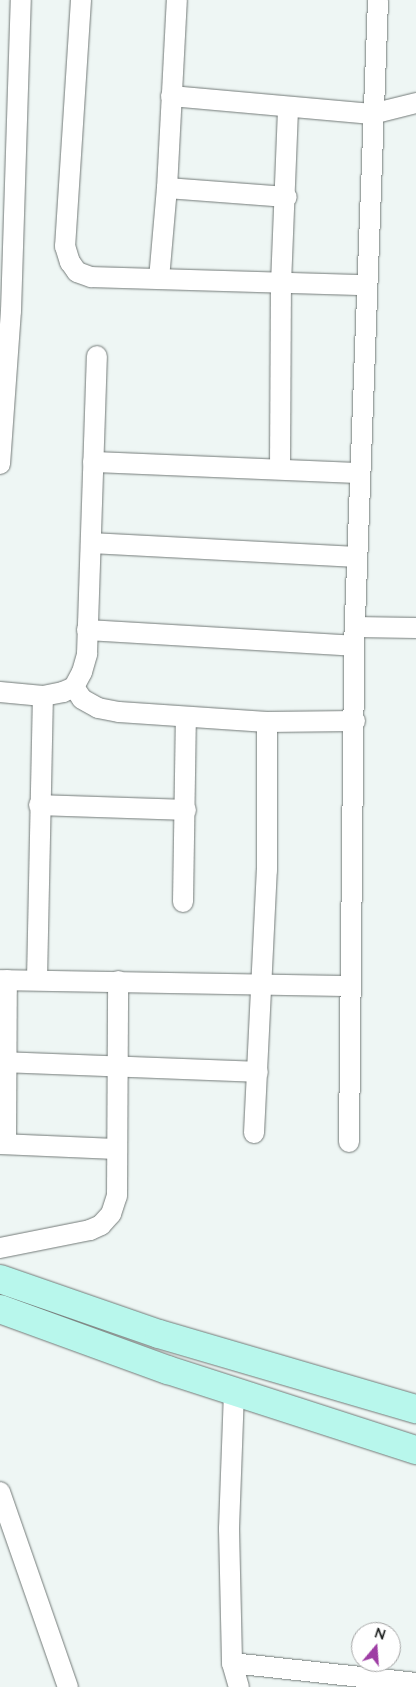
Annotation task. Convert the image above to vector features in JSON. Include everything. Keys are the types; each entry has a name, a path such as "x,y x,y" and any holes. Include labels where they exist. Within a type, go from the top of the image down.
{"street":[{"path":"0,464 10,311 21,0"},
{"path":"80,0 65,246 77,272 91,276 281,284 366,285"},
{"path":"159,279 167,188 176,0"},
{"path":"350,1142 349,986 354,636 372,114 378,0"},
{"path":"171,96 288,108 372,114 416,103"},
{"path":"280,468 281,284 287,197 288,108"},
{"path":"167,188 287,197"},
{"path":"74,687 87,654 97,356"},
{"path":"93,462 359,472"},
{"path":"91,543 357,557"},
{"path":"87,630 354,636 416,628"},
{"path":"0,692 43,696 74,687"},
{"path":"74,687 82,699 98,708 186,718 267,722 354,721"},
{"path":"37,980 39,805 43,696"},
{"path":"183,902 186,718"},
{"path":"254,1133 267,870 267,722"},
{"path":"39,805 186,810"},
{"path":"116,1149 3,1144 4,980 262,982 349,986"},
{"path":"0,1248 54,1239 101,1225 111,1214 117,1196 115,1068 118,981"},
{"path":"3,1062 115,1068 258,1072"},
{"path":"0,1280 168,1336 416,1409"},
{"path":"0,1309 234,1392 416,1450"},
{"path":"234,1392 229,1529 232,1663 239,1687"},
{"path":"0,1492 68,1687"},
{"path":"232,1663 416,1683"}]}
